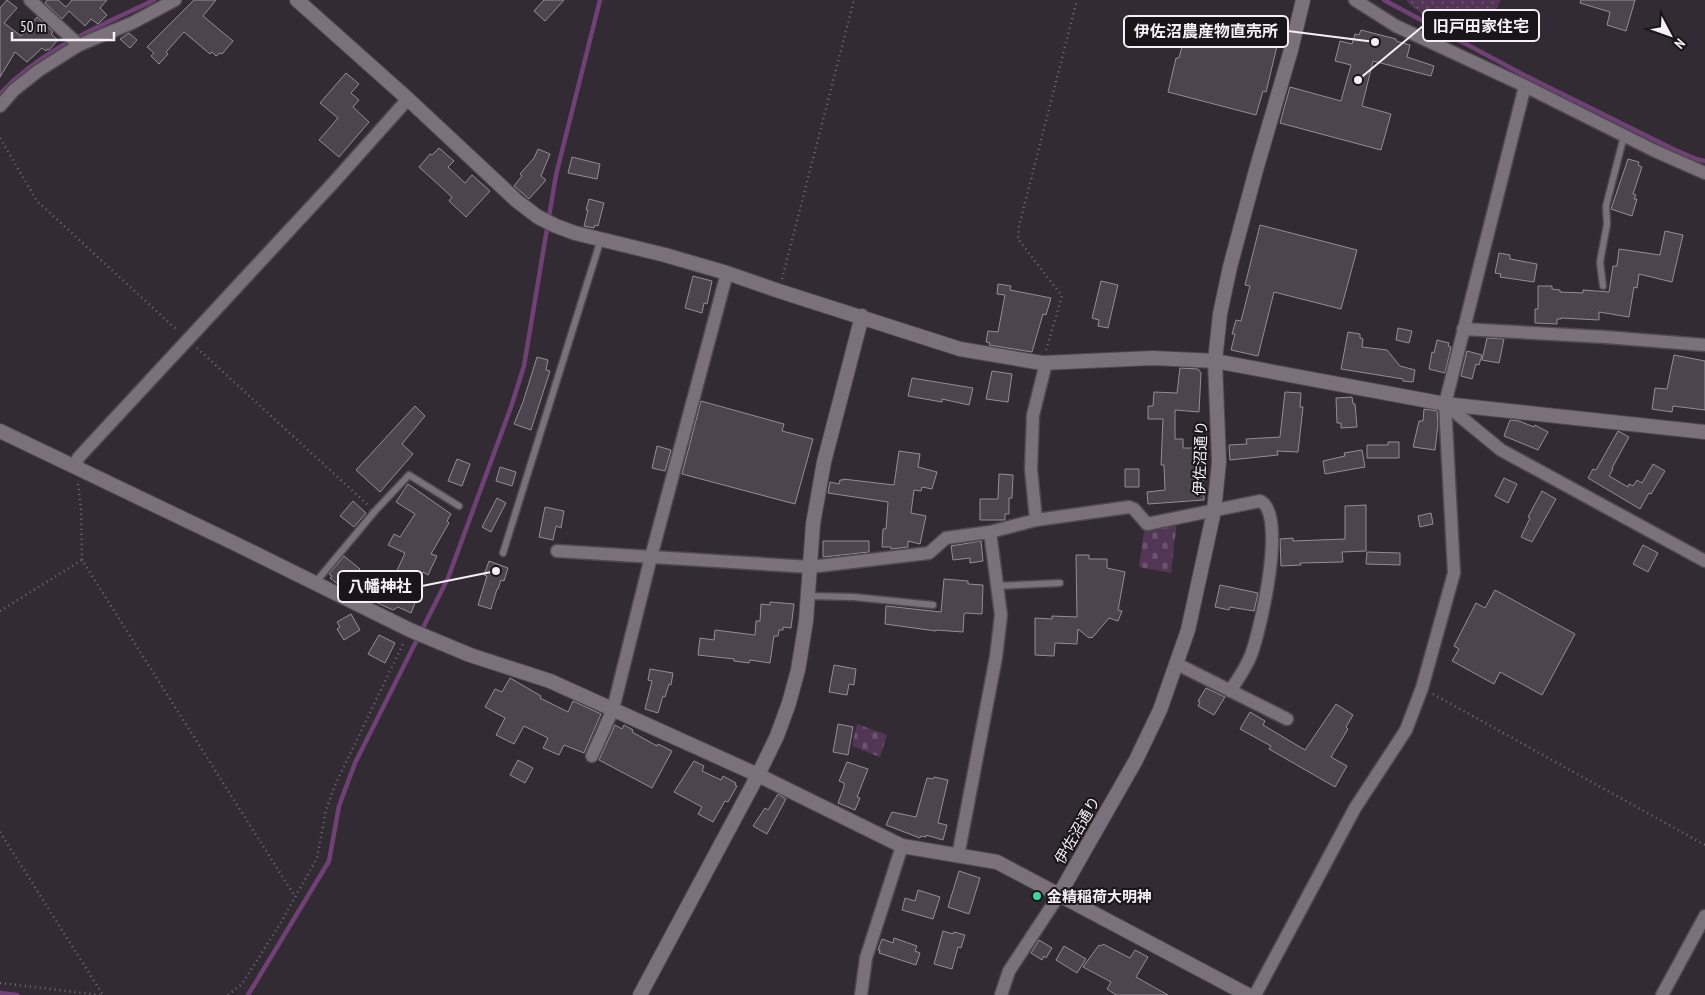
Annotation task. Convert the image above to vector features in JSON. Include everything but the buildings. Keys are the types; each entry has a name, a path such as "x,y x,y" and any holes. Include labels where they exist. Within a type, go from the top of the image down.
{"street":[{"path":"30,0 79,45"},
{"path":"0,106 14,90 38,71 79,45 132,23 174,0"},
{"path":"297,0 408,99 517,201 538,217 556,226 727,273 960,349 1044,363 1152,358 1215,361 1445,404 1705,432"},
{"name":"伊佐沼通り","path":"1059,894 1136,760 1160,710 1178,664 1188,630 1214,511 1219,462 1215,361 1220,314 1230,267 1291,50 1303,0"},
{"path":"1356,0 1396,26 1705,173"},
{"path":"1254,995 1356,808 1406,730 1422,688 1454,573 1445,404 1524,86"},
{"path":"74,466 80,457 295,226 408,99"},
{"path":"592,756 613,709 651,557 727,273"},
{"path":"640,995 758,775 776,736 791,695 798,670 808,596 813,524 824,462 862,316"},
{"path":"1463,329 1605,336 1705,345"},
{"path":"1036,520 1031,468 1033,415 1044,363"},
{"path":"1445,404 1501,450 1705,561"},
{"path":"0,431 410,630 470,656 550,681 758,775 902,846 997,862 1248,995"},
{"path":"557,551 810,567 929,553 946,538 990,532 1036,520 1128,507 1134,509 1147,524 1260,501 1265,503 1272,518 1272,555 1256,642 1244,670 1230,691"},
{"path":"958,856 996,657 1000,615 990,532"},
{"path":"1178,664 1287,719"},
{"path":"861,995 866,958 902,846"},
{"path":"1001,995 1009,971 1059,894"},
{"path":"1662,995 1705,916"}],"lane":[{"path":"1603,286 1600,262 1607,224 1606,206 1624,136"},
{"path":"503,552 602,240"},
{"path":"315,583 375,511 409,475 459,506"},
{"path":"996,586 1060,584"},
{"path":"808,596 854,597 933,605"}],"path":[{"path":"778,291 854,0"},
{"path":"1044,363 1062,296 1018,239 1019,226 1077,0"},
{"path":"74,466 81,508 82,560 294,895"},
{"path":"0,611 82,560"},
{"path":"228,995 242,984 280,924 294,895 317,858 326,810 335,785 410,630"},
{"path":"1422,688 1705,845"},
{"path":"0,832 101,995"},
{"path":"0,983 101,995"}],"green space":[{"path":"1406,0 1501,0 1494,13 1480,26 1467,29 1448,26 1438,22 1419,12"},
{"path":"1177,521 1171,573 1139,567 1144,531 1147,528"},
{"path":"857,724 887,735 880,757 852,746"}],"waterway":[{"path":"0,94 34,64 53,51 92,29 154,0"},
{"path":"248,995 329,861 339,806 355,763 448,578 511,407 524,366 556,175 600,0"},
{"path":"1384,0 1522,74 1673,149 1705,161"},
{"path":"0,993 17,995"}],"place":[{"name":"伊佐沼農産物直売所","path":"1375,42"},
{"name":"旧戸田家住宅","path":"1358,80"},
{"name":"八幡神社","path":"496,571"},
{"name":"金精稲荷大明神","path":"1037,896"}]}
